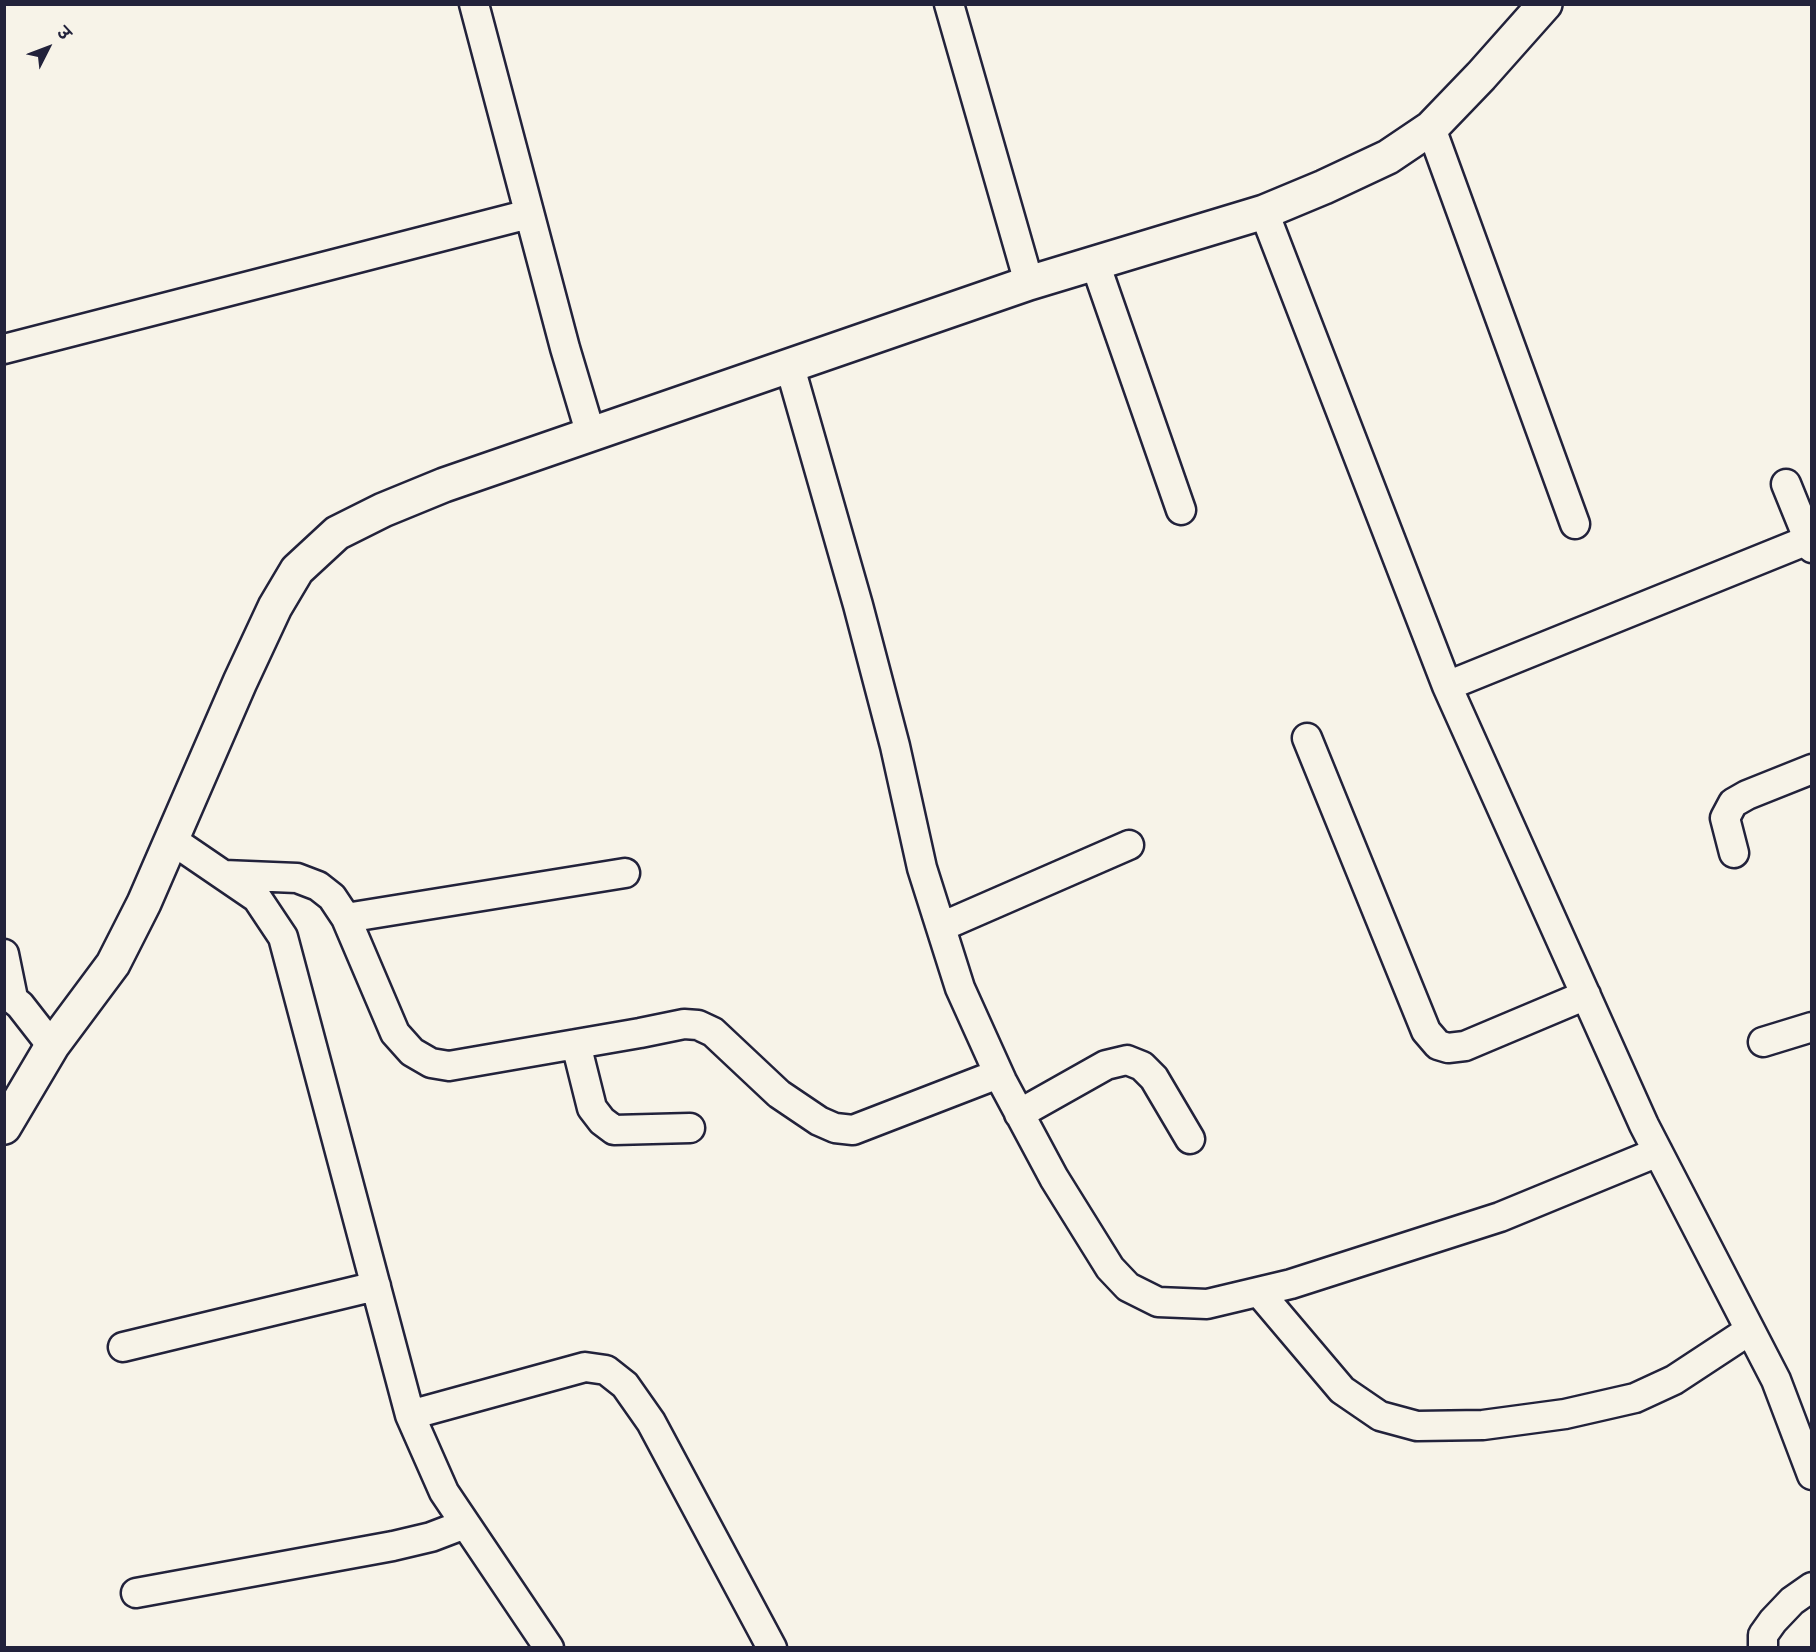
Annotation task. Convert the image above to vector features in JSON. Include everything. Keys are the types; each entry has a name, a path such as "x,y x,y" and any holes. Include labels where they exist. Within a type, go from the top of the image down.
{"street":[{"path":"474,4 565,348 591,435"},
{"path":"949,4 1029,283"},
{"path":"4,1127 52,1046 113,963 144,903 275,607 297,570 337,533 383,510 444,485 1029,283 1264,212 1388,157 1431,128 1545,4"},
{"path":"1431,128 1575,524"},
{"path":"1264,212 1447,686 1644,1125 1776,1380 1812,1474"},
{"path":"4,349 529,214"},
{"path":"1095,263 1181,510"},
{"path":"790,366 858,605 895,746 922,868 960,988 998,1074 1054,1178 1110,1268 1128,1287 1158,1302 1207,1304 1292,1284 1500,1217 1658,1152"},
{"path":"1447,686 1810,544 1786,484"},
{"path":"1307,738 1426,1031 1438,1044 1448,1048 1465,1046 1586,995"},
{"path":"1734,853 1725,818 1733,803 1812,769"},
{"path":"172,840 257,898 284,938 410,1415 444,1492 549,1647"},
{"path":"941,927 1129,845"},
{"path":"346,918 625,873"},
{"path":"224,875 297,878 318,886 332,897 346,918 395,1033 412,1052 431,1064 449,1066 684,1024 698,1025 713,1032 779,1094 819,1121 835,1128 853,1130 998,1074"},
{"path":"4,954 9,995 20,1005 52,1046"},
{"path":"1763,1042 1812,1027"},
{"path":"576,1044 592,1108 602,1121 615,1130 690,1128"},
{"path":"1019,1114 1106,1065 1127,1060 1142,1066 1154,1078 1190,1139"},
{"path":"123,1347 376,1287"},
{"path":"1258,1292 1342,1390 1380,1416 1418,1426 1483,1425 1565,1414 1635,1398 1674,1380 1750,1330"},
{"path":"410,1415 585,1367 606,1370 625,1385 651,1422 772,1647"},
{"path":"136,1593 393,1546 431,1537 465,1524"},
{"path":"1763,1647 1763,1635 1773,1621 1792,1601 1812,1587"}]}
